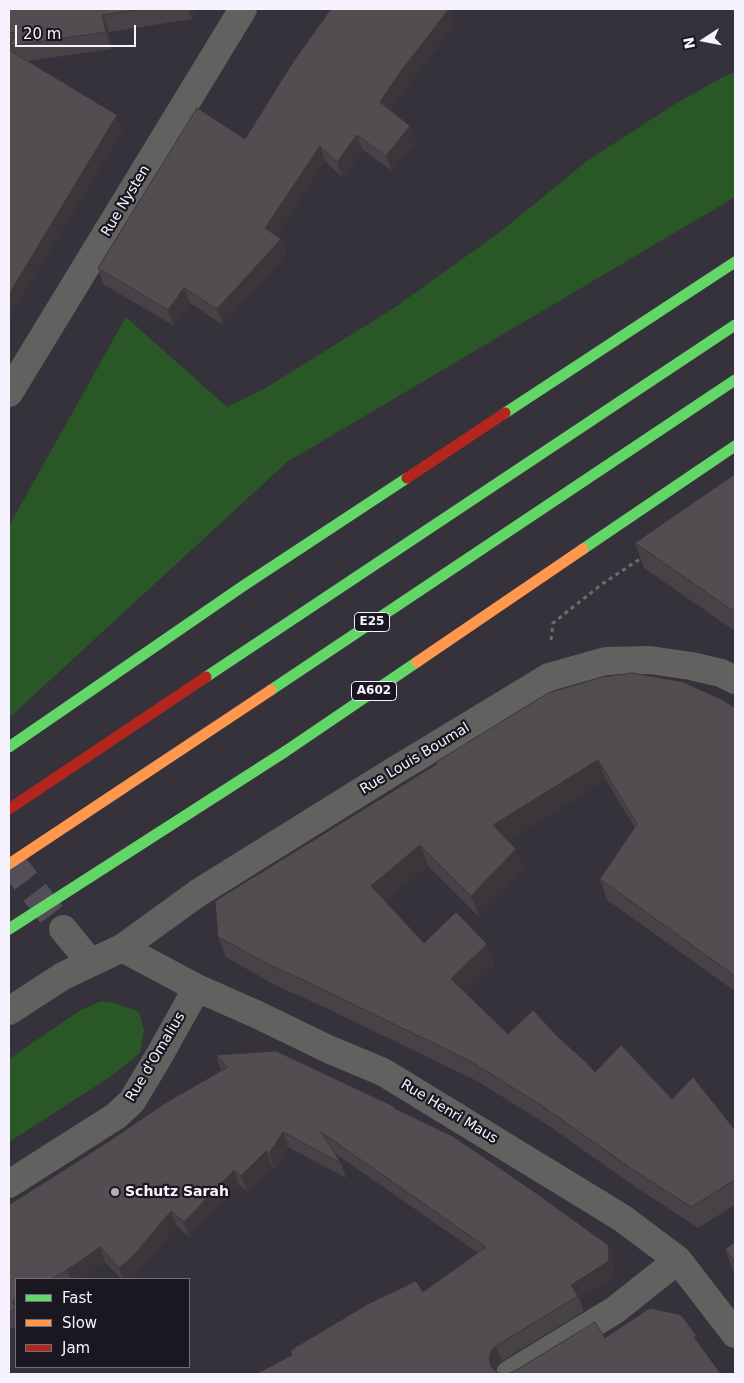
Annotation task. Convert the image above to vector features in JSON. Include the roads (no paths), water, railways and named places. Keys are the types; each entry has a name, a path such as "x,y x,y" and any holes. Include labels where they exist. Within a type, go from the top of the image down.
{"highway":[{"path":"9,747 242,586 735,262"},
{"path":"9,809 735,325"},
{"name":"E25","path":"9,864 735,380"},
{"name":"A602","path":"9,929 286,751 735,446"}],"street":[{"name":"Rue Nysten","path":"9,393 243,9"},
{"name":"Rue Louis Boumal","path":"122,948 198,893 549,677 606,661 650,660 698,668 735,680"},
{"path":"63,929 90,963"},
{"path":"9,1010 64,976 122,948"},
{"name":"Rue Henri Maus","path":"122,948 197,988 383,1072 622,1218 678,1260 735,1334"},
{"name":"Rue d'Omalius","path":"9,1184 116,1116 132,1101 197,988"},
{"path":"510,1374 615,1310 678,1260"}],"tunnel":[{"path":"9,859 63,929"}],"place":[{"name":"Schutz Sarah","path":"115,1192"}]}
